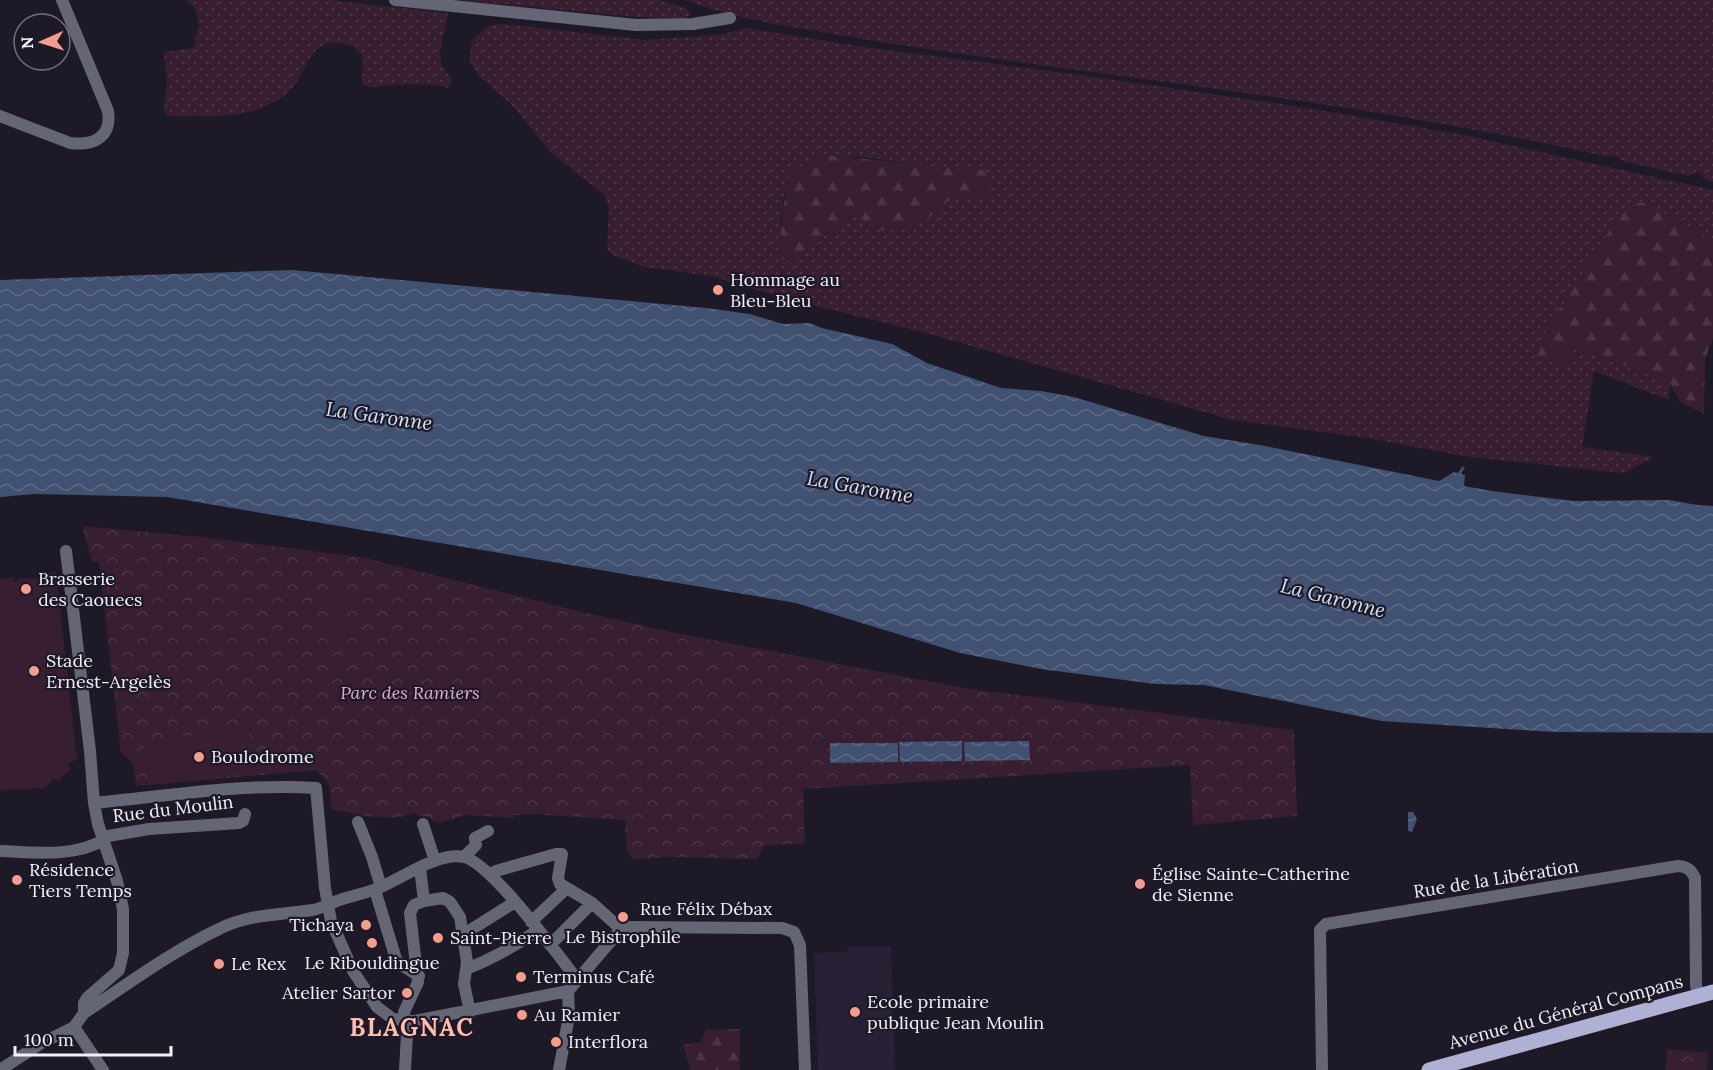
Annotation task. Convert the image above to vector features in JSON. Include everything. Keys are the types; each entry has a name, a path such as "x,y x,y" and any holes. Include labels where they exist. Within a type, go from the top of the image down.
{"main road":[{"name":"Avenue du Général Compans","path":"1429,1070 1706,994"}],"street":[{"path":"0,116 70,143 92,142 107,130 110,120 108,111 62,0"},
{"path":"395,0 636,25 693,24 730,18"},
{"path":"66,551 94,803 123,909 123,953 119,970 87,998 84,1003 84,1013"},
{"path":"94,803 287,786 316,788 331,921 352,971 377,1007 393,1019 406,1022 470,1012 568,991 621,929 592,903 560,884 558,878 562,854 496,871 490,875"},
{"name":"Rue du Moulin","path":"0,851 65,851 83,848 102,838 149,829 239,823 245,814"},
{"path":"358,822 372,856 396,959 401,965 419,976"},
{"path":"423,824 435,861"},
{"path":"464,857 476,845 475,838 488,831"},
{"path":"0,1070 39,1044 74,1027 84,1013 178,952 220,928 252,917 328,906 378,889 435,861 452,857 464,857 477,862 515,902 578,979"},
{"name":"Rue de la Libération","path":"1322,1070 1320,930 1326,924 1678,866 1686,867 1691,870 1695,878 1696,985 1706,994"},
{"path":"420,868 424,901"},
{"path":"466,969 518,944 567,888"},
{"path":"405,1070 406,1022 404,1012 419,976 414,956 410,913 414,905 443,898 450,902 460,916 464,934 466,969 464,984 470,1012"},
{"path":"464,934 515,902"},
{"path":"550,945 592,903"},
{"name":"Rue Félix Débax","path":"621,929 629,927 782,928 794,932 801,945 805,1070"},
{"path":"559,1070 569,1016 568,991"},
{"path":"74,1027 103,1070"}],"shaded area":[{"name":"Ecole primaire publique Jean Moulin","path":"891,946 895,1070 818,1070 814,953 847,952 848,947"}],"green space":[{"path":"185,0 329,0 448,13 440,50 441,64 452,80 448,88 420,84 368,87 362,84 363,60 358,51 349,45 337,42 327,43 313,53 290,91 263,107 223,116 168,116 164,110 167,83 164,52 193,48 199,25 195,7"},
{"path":"461,0 659,0 686,8 691,15 683,18 635,17"},
{"path":"685,0 1713,0 1713,182 1706,180 1698,172 1688,176 1625,162 1617,157 1457,126 1309,102 865,39 750,19"},
{"path":"506,24 645,40 720,35 747,28 864,47 1301,107 1459,134 1713,190 1713,239 1644,203 1533,354 1567,365 1573,346 1670,383 1669,400 1594,371 1582,447 1654,457 1624,473 1470,457 1367,438 1233,420 915,330 783,298 712,276 644,267 611,254 607,248 609,209 605,195 551,153 514,107 478,75 469,60 472,40 490,25","holes":["822,155 872,158 947,169 973,199 954,196 926,220 885,232 855,215 809,246 780,226 784,196 791,171"]},
{"path":"822,155 985,170 991,182 989,197 973,199 954,196 926,220 885,232 855,215 809,246 796,263 780,258 782,214 791,171"},
{"path":"1644,203 1713,239 1713,338 1705,359 1704,414 1680,402 1670,383 1574,346 1567,365 1532,354 1626,204"},
{"name":"Parc des Ramiers","path":"82,526 201,537 361,557 671,632 970,689 1294,730 1297,816 1193,825 1190,765 803,789 805,844 764,845 757,859 676,857 633,859 627,851 625,820 534,814 513,815 513,818 466,815 439,823 434,822 430,817 419,816 415,813 394,817 362,815 331,809 329,784 317,770 136,786 133,763 121,753 99,562 92,562"},
{"name":"Stade Ernest-Argelès","path":"56,572 77,759 68,764 71,768 58,781 54,778 45,788 0,790 0,579 14,577 14,582 18,579 38,578 40,574"},
{"path":"346,596 349,629 331,631 328,598"},
{"name":"Boulodrome","path":"249,730 254,773 148,783 144,740"},
{"path":"740,1029 740,1070 688,1070 690,1068 683,1045 701,1042 706,1030"},
{"path":"1667,1049 1708,1053 1707,1070 1665,1070"}],"water":[{"name":"La Garonne","path":"292,270 706,308 750,314 783,324 809,323 892,344 927,363 1001,388 1041,391 1074,397 1204,436 1439,481 1454,472 1465,475 1464,486 1492,491 1573,501 1669,500 1713,506 1713,733 1554,732 1382,721 1204,685 1155,684 1041,669 960,653 796,603 167,497 35,494 0,497 0,280"},
{"path":"962,741 962,761 900,762 899,742"},
{"path":"1029,741 1030,760 965,761 964,742"},
{"path":"830,743 898,743 898,762 830,763"},
{"path":"1408,812 1413,812 1417,819 1412,832 1408,831"}],"waterway":[{"path":"1457,477 1463,468"}],"place":[{"name":"Hommage au Bleu-Bleu","path":"718,290"},
{"name":"Brasserie des Caouecs","path":"26,589"},
{"name":"Stade Ernest-Argelès","path":"34,671"},
{"name":"Boulodrome","path":"199,757"},
{"name":"Résidence Tiers Temps","path":"17,880"},
{"name":"Église Sainte-Catherine de Sienne","path":"1140,884"},
{"name":"Le Bistrophile","path":"623,917"},
{"name":"Tichaya","path":"366,925"},
{"name":"Saint-Pierre","path":"438,938"},
{"name":"Le Ribouldingue","path":"372,943"},
{"name":"Le Rex","path":"219,964"},
{"name":"Terminus Café","path":"521,977"},
{"name":"Atelier Sartor","path":"407,993"},
{"name":"Ecole primaire publique Jean Moulin","path":"855,1012"},
{"name":"Au Ramier","path":"522,1015"},
{"name":"Interflora","path":"556,1042"}],"district":[{"name":"BLAGNAC","path":"412,1028"}]}
